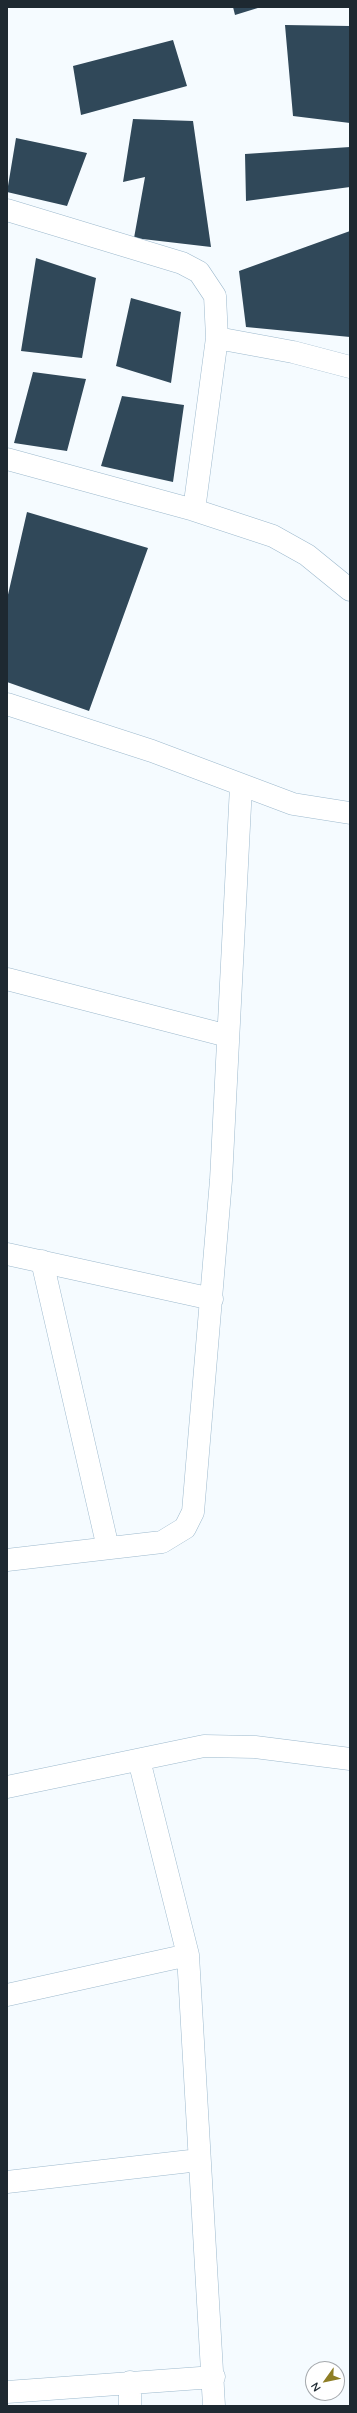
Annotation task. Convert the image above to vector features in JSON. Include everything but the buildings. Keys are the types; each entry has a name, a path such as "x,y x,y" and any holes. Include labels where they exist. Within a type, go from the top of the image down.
{"street":[{"path":"7,210 182,263 199,272 215,296 217,338 194,510"},
{"path":"217,338 293,352 350,367"},
{"path":"7,459 194,510 273,536 307,555 350,590"},
{"path":"7,704 152,751 241,786 293,804 350,813"},
{"path":"7,1560 162,1542 185,1528 193,1512 212,1299 241,786"},
{"path":"7,978 228,1036"},
{"path":"7,1254 212,1299"},
{"path":"42,1261 108,1548"},
{"path":"7,1787 69,1772 139,1760 204,1746 255,1747 350,1759"},
{"path":"139,1760 188,1956 199,2160 214,2377 214,2406"},
{"path":"7,1995 188,1956"},
{"path":"7,2182 199,2160"},
{"path":"7,2392 214,2377"},
{"path":"130,2382 130,2406"}]}
